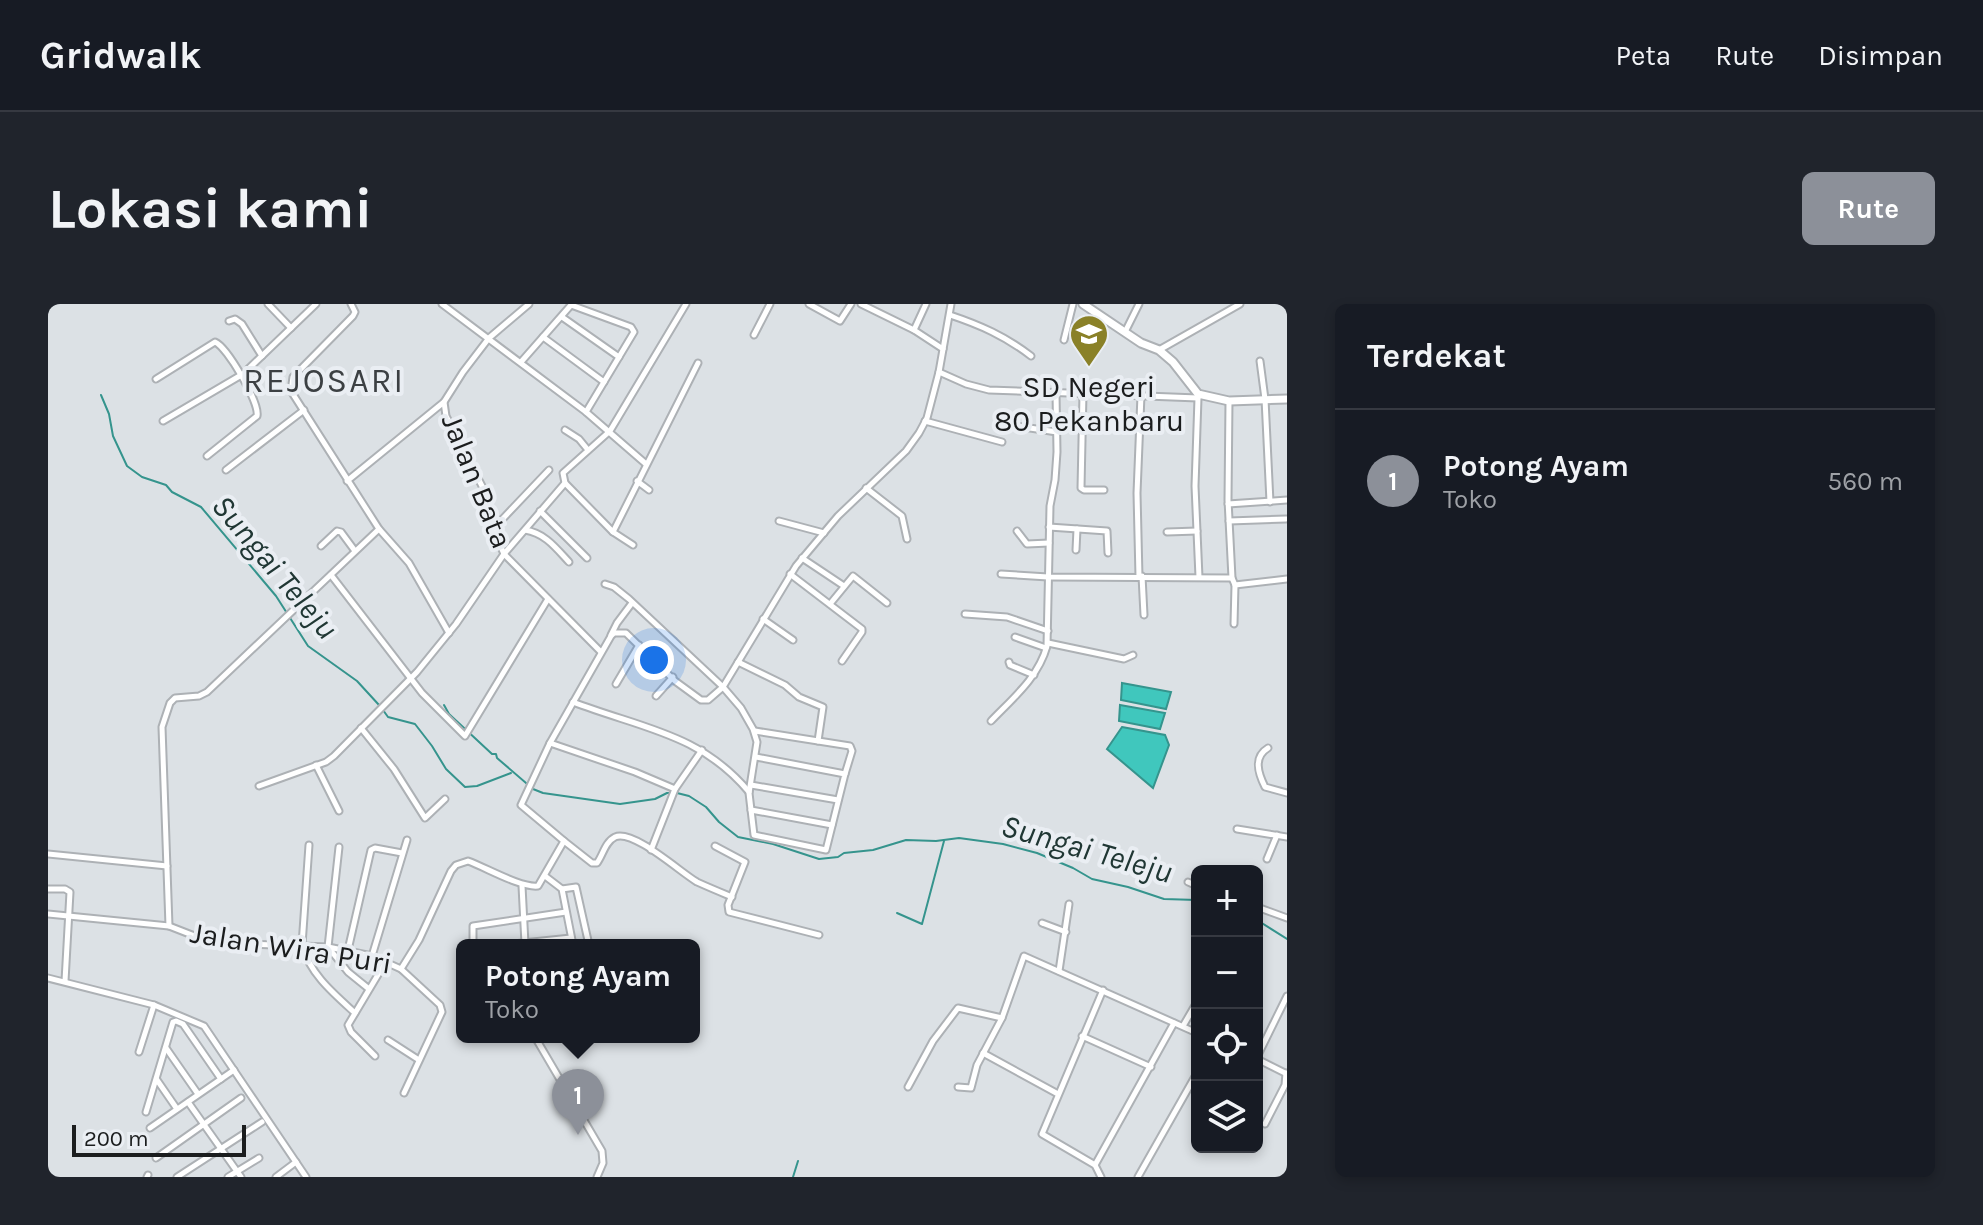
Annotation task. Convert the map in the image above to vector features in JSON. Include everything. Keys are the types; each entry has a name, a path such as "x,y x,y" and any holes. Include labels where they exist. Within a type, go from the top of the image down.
{"street":[{"path":"268,304 291,328"},
{"path":"163,421 240,376 316,304"},
{"path":"351,304 355,312 353,316 291,381 291,391 379,529 409,563 449,633"},
{"path":"442,304 586,412 646,464"},
{"name":"Jalan Bata","path":"529,304 489,338 444,402 450,425 483,488 493,529 504,554 601,652"},
{"path":"633,545 613,532 565,483 563,473 610,431 686,304"},
{"path":"754,335 770,304"},
{"path":"809,304 840,321 851,304"},
{"path":"861,304 914,330 944,349"},
{"path":"914,330 926,304"},
{"path":"611,636 626,633 701,700 708,700 723,687 802,558 866,488 906,451 925,421 939,372 951,304"},
{"path":"1064,340 1073,304"},
{"path":"1083,304 1141,343 1159,350 1173,362 1198,396 1195,486 1199,577"},
{"path":"1125,332 1139,304"},
{"path":"1159,350 1240,304"},
{"path":"521,362 571,305 631,327 634,332 586,412"},
{"path":"950,315 985,326 1031,356"},
{"path":"562,317 619,357"},
{"path":"229,321 235,319 242,324 262,356"},
{"path":"543,337 604,382"},
{"path":"156,379 215,342 220,344 258,407 257,416 207,456"},
{"path":"1260,361 1270,502"},
{"path":"613,532 698,363"},
{"path":"939,372 989,390 1198,396 1229,401 1287,399"},
{"path":"991,721 1029,683 1047,646 1056,393"},
{"path":"1083,393 1081,488 1104,490"},
{"path":"1141,395 1137,493 1144,615"},
{"path":"1229,401 1228,504 1235,585 1234,624"},
{"path":"347,481 444,402"},
{"path":"226,470 304,410"},
{"path":"925,421 1002,442"},
{"path":"1002,424 1057,432"},
{"path":"565,430 588,450"},
{"path":"493,529 549,470"},
{"path":"637,481 649,490"},
{"path":"259,786 334,756 411,678 449,633 504,554 565,483"},
{"path":"866,488 902,516 907,539"},
{"path":"1228,504 1287,500"},
{"path":"540,511 587,558"},
{"path":"1229,521 1286,519"},
{"path":"779,521 824,533"},
{"path":"1049,527 1107,531 1108,553"},
{"path":"169,926 161,736 170,703 179,696 203,695 379,529"},
{"path":"1076,550 1077,529"},
{"path":"524,530 537,532 547,539 569,562"},
{"path":"321,546 337,531 355,551"},
{"path":"1017,531 1027,544 1049,543"},
{"path":"1167,532 1197,531"},
{"path":"802,558 844,586"},
{"path":"790,574 863,630 842,661"},
{"path":"1001,574 1232,578"},
{"path":"331,575 422,693 464,736 548,599"},
{"path":"830,604 854,576 887,603"},
{"path":"1235,585 1287,579"},
{"path":"605,584 614,587 632,603 723,687 741,708 757,742 749,793 752,831 756,837 826,850 852,747 754,731"},
{"path":"632,603 617,623 550,743 521,808 592,863 597,863 605,846 614,838 624,836 651,850 695,881 732,897"},
{"path":"965,614 1007,617 1048,631"},
{"path":"763,619 793,640"},
{"path":"1015,637 1047,646 1124,659 1133,655"},
{"path":"616,684 639,645"},
{"path":"738,662 823,707 818,741"},
{"path":"1009,662 1034,675"},
{"path":"656,696 673,677"},
{"path":"573,702 653,729 702,750 733,773 749,793"},
{"path":"361,728 394,769 425,818 445,799"},
{"path":"550,743 635,772 673,792"},
{"path":"1268,748 1260,756 1259,775 1265,787 1287,793"},
{"path":"651,850 673,792 702,750"},
{"path":"756,757 845,774"},
{"path":"316,765 339,811"},
{"path":"751,785 838,800"},
{"path":"751,810 832,825"},
{"path":"1237,829 1287,837"},
{"path":"1267,859 1277,835"},
{"path":"372,956 407,840"},
{"path":"538,886 564,841"},
{"path":"309,845 302,945 306,960 355,1013"},
{"path":"715,846 745,862 729,912 819,935"},
{"path":"339,847 328,947 348,972 369,989"},
{"path":"348,951 371,850 402,853"},
{"path":"48,854 167,866"},
{"name":"Jalan Wira Puri","path":"48,914 169,926 210,942 328,947 372,956 401,969 456,865 468,861 503,874 522,886 556,885"},
{"path":"545,876 562,889 576,887 588,939"},
{"path":"522,886 525,939"},
{"path":"48,889 69,891 65,981"},
{"path":"562,889 571,939"},
{"path":"1059,971 1069,904"},
{"path":"1263,909 1287,918"},
{"path":"473,939 473,926 523,916 566,912"},
{"path":"1042,923 1066,932"},
{"path":"958,1087 971,1088 977,1065 1002,1018 1024,956 1191,1030"},
{"path":"375,1056 348,1025 385,963"},
{"path":"401,969 442,1008 404,1093"},
{"path":"48,978 154,1005 204,1026 306,1177"},
{"path":"1101,1177 1095,1165 1042,1134 1103,990"},
{"path":"1263,1046 1287,996"},
{"path":"139,1052 154,1005"},
{"path":"908,1087 933,1041 958,1008 1002,1018"},
{"path":"1183,1026 1193,1009"},
{"path":"146,1112 173,1022 179,1021 221,1079"},
{"path":"1095,1165 1174,1023"},
{"path":"1082,1036 1151,1067"},
{"path":"388,1040 419,1060"},
{"path":"539,1043 602,1151 603,1163 597,1177"},
{"path":"166,1047 198,1094"},
{"path":"983,1053 1058,1094"},
{"path":"1263,1061 1287,1073 1285,1085 1265,1124"},
{"path":"150,1128 234,1070"},
{"path":"156,1079 177,1109"},
{"path":"1138,1177 1192,1081"},
{"path":"156,1158 241,1098"},
{"path":"188,1102 241,1177"},
{"path":"177,1177 262,1122"},
{"path":"228,1177 259,1158"},
{"path":"276,1177 296,1162"}],"shaded area":[{"path":"1122,683 1171,692 1166,709 1121,700"},
{"path":"1120,705 1165,713 1160,729 1119,721"},
{"path":"1122,727 1165,735 1169,745 1153,788 1107,749"}],"waterway":[{"name":"Sungai Teleju","path":"101,395 113,436 127,466 201,507 276,596 308,646 357,681 379,705"},
{"name":"Sungai Teleju","path":"444,705 449,714 492,754 496,754 533,789 543,793 620,804 677,793 689,796 706,807 738,837 773,844 819,859 873,850 906,840 959,838 1003,844 1037,853 1092,879 1164,899 1191,900"},
{"name":"Sungai Teleju","path":"383,710 388,717 415,724 446,769 465,787 477,786 511,773"},
{"path":"897,913 922,924 944,841"},
{"name":"Sungai Teleju","path":"1263,924 1287,939"},
{"path":"793,1177 798,1161"}],"place":[{"name":"SD Negeri 80 Pekanbaru","path":"1089,368"},
{"name":"Potong Ayam","path":"578,1135"}],"district":[{"name":"REJOSARI","path":"324,381"}]}
